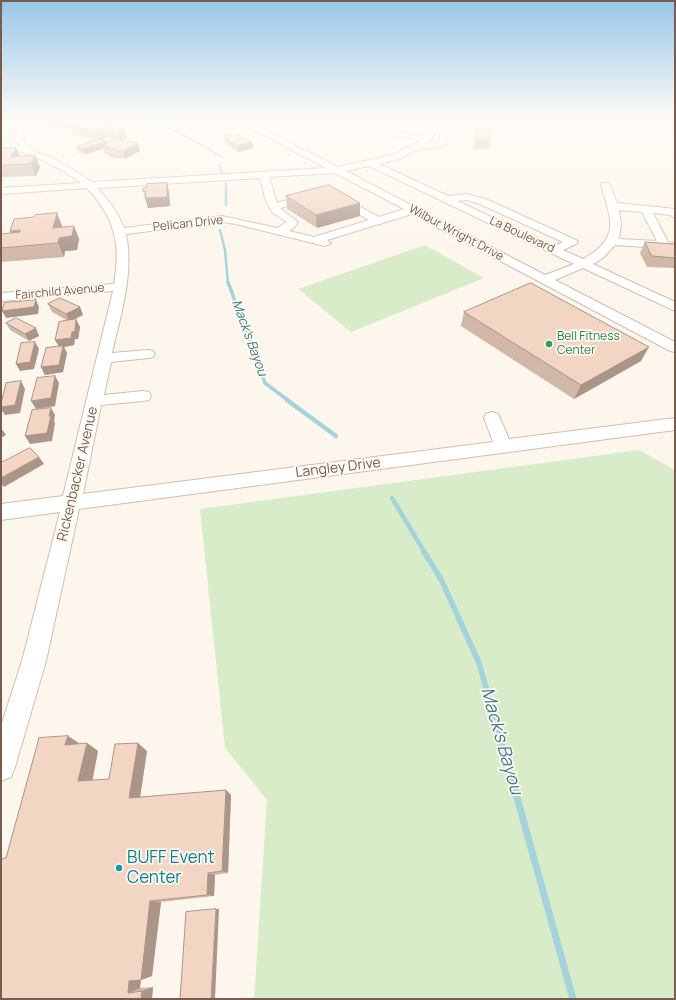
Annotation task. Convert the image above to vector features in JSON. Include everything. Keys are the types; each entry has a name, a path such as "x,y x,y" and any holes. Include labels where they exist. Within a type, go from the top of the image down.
{"street":[{"name":"Rickenbacker Avenue","path":"1,767 34,661 48,606 120,287 123,258 120,232 108,208 88,185 61,166"},
{"name":"Wilbur Wright Drive","path":"329,166 675,348"},
{"path":"1,191 127,183 265,179 337,170 357,166"},
{"name":"La Boulevard","path":"375,166 675,307"},
{"path":"265,179 302,182"},
{"path":"265,179 273,195 274,207 293,222 289,227 279,231"},
{"path":"274,207 360,182"},
{"path":"108,208 111,203 106,196 107,191 127,183"},
{"path":"545,279 602,254 613,242 616,231 616,218 606,185"},
{"path":"333,190 378,221 413,210"},
{"path":"446,199 463,197 474,198 572,242 554,250"},
{"path":"612,206 673,212 675,215"},
{"path":"646,210 670,246"},
{"name":"Pelican Drive","path":"120,232 218,219 236,220 320,241 378,221"},
{"path":"613,242 670,246"},
{"name":"Fairchild Avenue","path":"1,297 120,287"},
{"path":"104,358 148,354"},
{"path":"94,402 143,396"},
{"path":"492,418 504,446"},
{"name":"Langley Drive","path":"1,512 440,446 504,446 675,424"}],"green space":[{"path":"425,245 484,278 351,332 298,289"},
{"path":"639,450 675,470 675,999 254,999 267,800 225,748 200,509"}],"building":[{"path":"167,183 167,197 145,198 146,191 143,191 143,188 147,187 147,184"},
{"path":"329,185 360,203 316,215 286,196"},
{"path":"57,213 53,228 74,226 72,236 59,238 58,243 1,248 1,234 20,232 20,230 10,231 14,219"},
{"path":"645,242 675,244 675,258 652,256"},
{"name":"Bell Fitness Center","path":"531,283 649,347 581,385 464,312"},
{"path":"60,298 80,307 66,314 48,304"},
{"path":"36,300 34,307 2,311 4,303"},
{"path":"16,318 36,328 25,334 6,323"},
{"path":"76,319 75,331 72,332 71,338 55,340 59,322"},
{"path":"35,342 30,362 16,364 21,343"},
{"path":"63,346 59,365 41,367 46,348"},
{"path":"55,376 51,398 31,401 37,378"},
{"path":"21,381 15,405 1,407 6,383"},
{"path":"51,408 49,416 51,416 47,433 25,436 32,410"},
{"path":"30,448 39,457 1,478 1,463"},
{"name":"BUFF Event Center","path":"68,736 65,745 87,743 78,781 109,779 115,744 138,743 129,798 226,790 222,871 208,873 207,895 150,901 141,980 129,981 128,993 142,991 141,999 1,999 1,859 6,858 39,738"},
{"path":"216,909 211,999 180,999 186,912"}],"waterway":[{"name":"Mack's Bayou","path":"219,166 222,172"},
{"name":"Mack's Bayou","path":"226,183 226,205"},
{"name":"Mack's Bayou","path":"220,230 225,250 228,283"},
{"name":"Mack's Bayou","path":"228,282 265,383 289,401"},
{"name":"Mack's Bayou","path":"287,400 336,436"},
{"name":"Mack's Bayou","path":"392,498 425,553"},
{"name":"Mack's Bayou","path":"424,552 441,579 479,663 503,748"},
{"name":"Mack's Bayou","path":"503,747 573,999"}],"place":[{"name":"Bell Fitness Center","path":"549,344"},
{"name":"BUFF Event Center","path":"119,868"}]}
